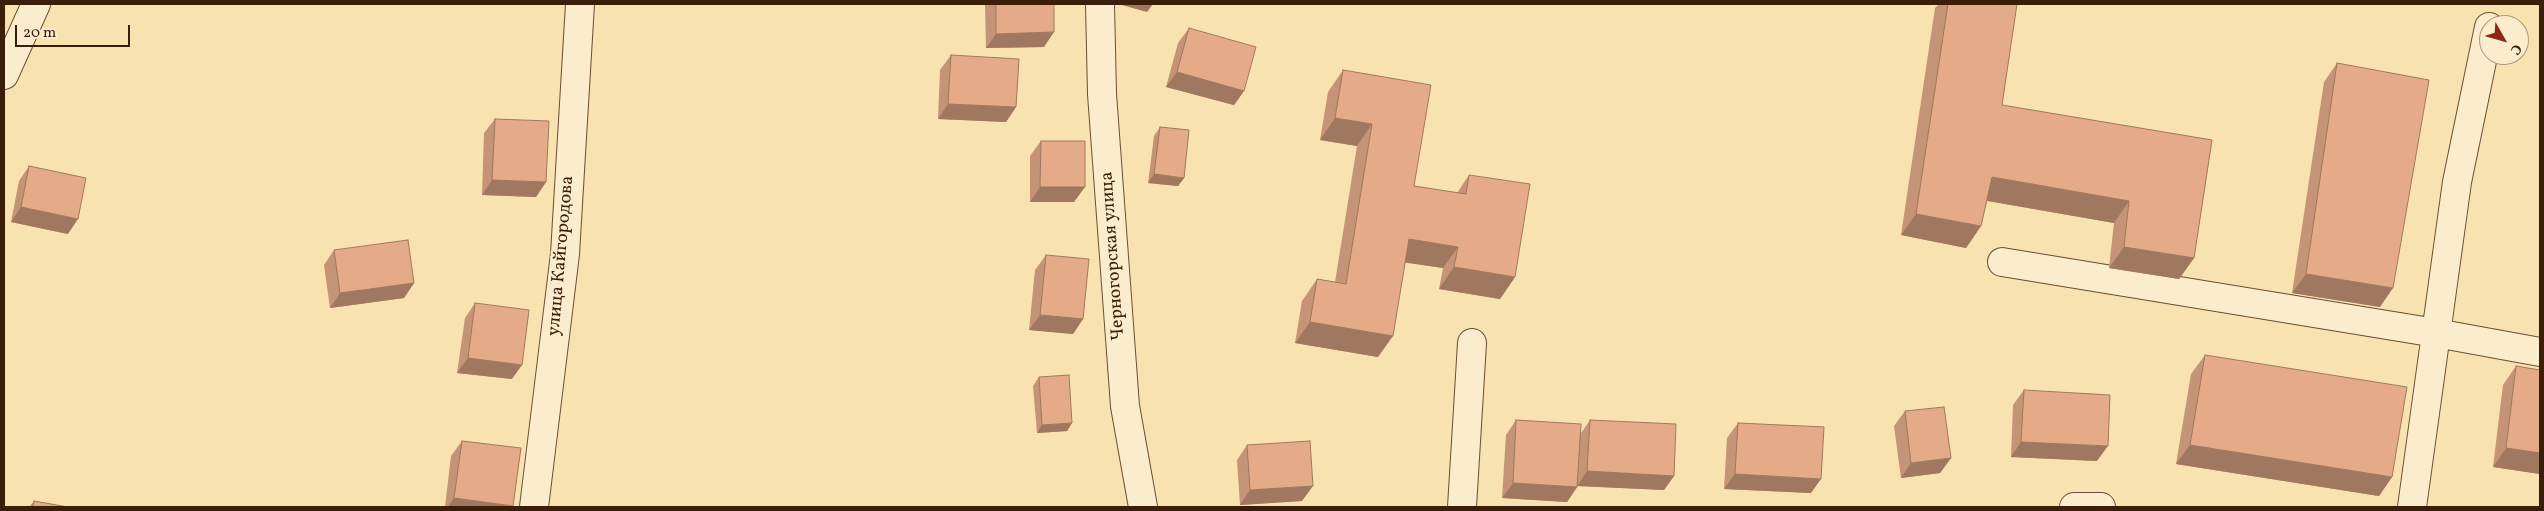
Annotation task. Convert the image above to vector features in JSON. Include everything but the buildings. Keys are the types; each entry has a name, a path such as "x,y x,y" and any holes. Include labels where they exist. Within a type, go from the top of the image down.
{"street":[{"path":"4,75 36,4"},
{"name":"улица Кайгородова","path":"534,507 565,254 580,4"},
{"name":"Черногорская улица","path":"1100,4 1102,94 1125,406 1143,507"},
{"path":"2412,507 2457,182 2481,65"},
{"path":"2002,262 2436,333 2540,352"},
{"path":"1462,507 1472,343"},
{"path":"2398,395 2427,400"},
{"path":"2074,507 2101,507"}]}
